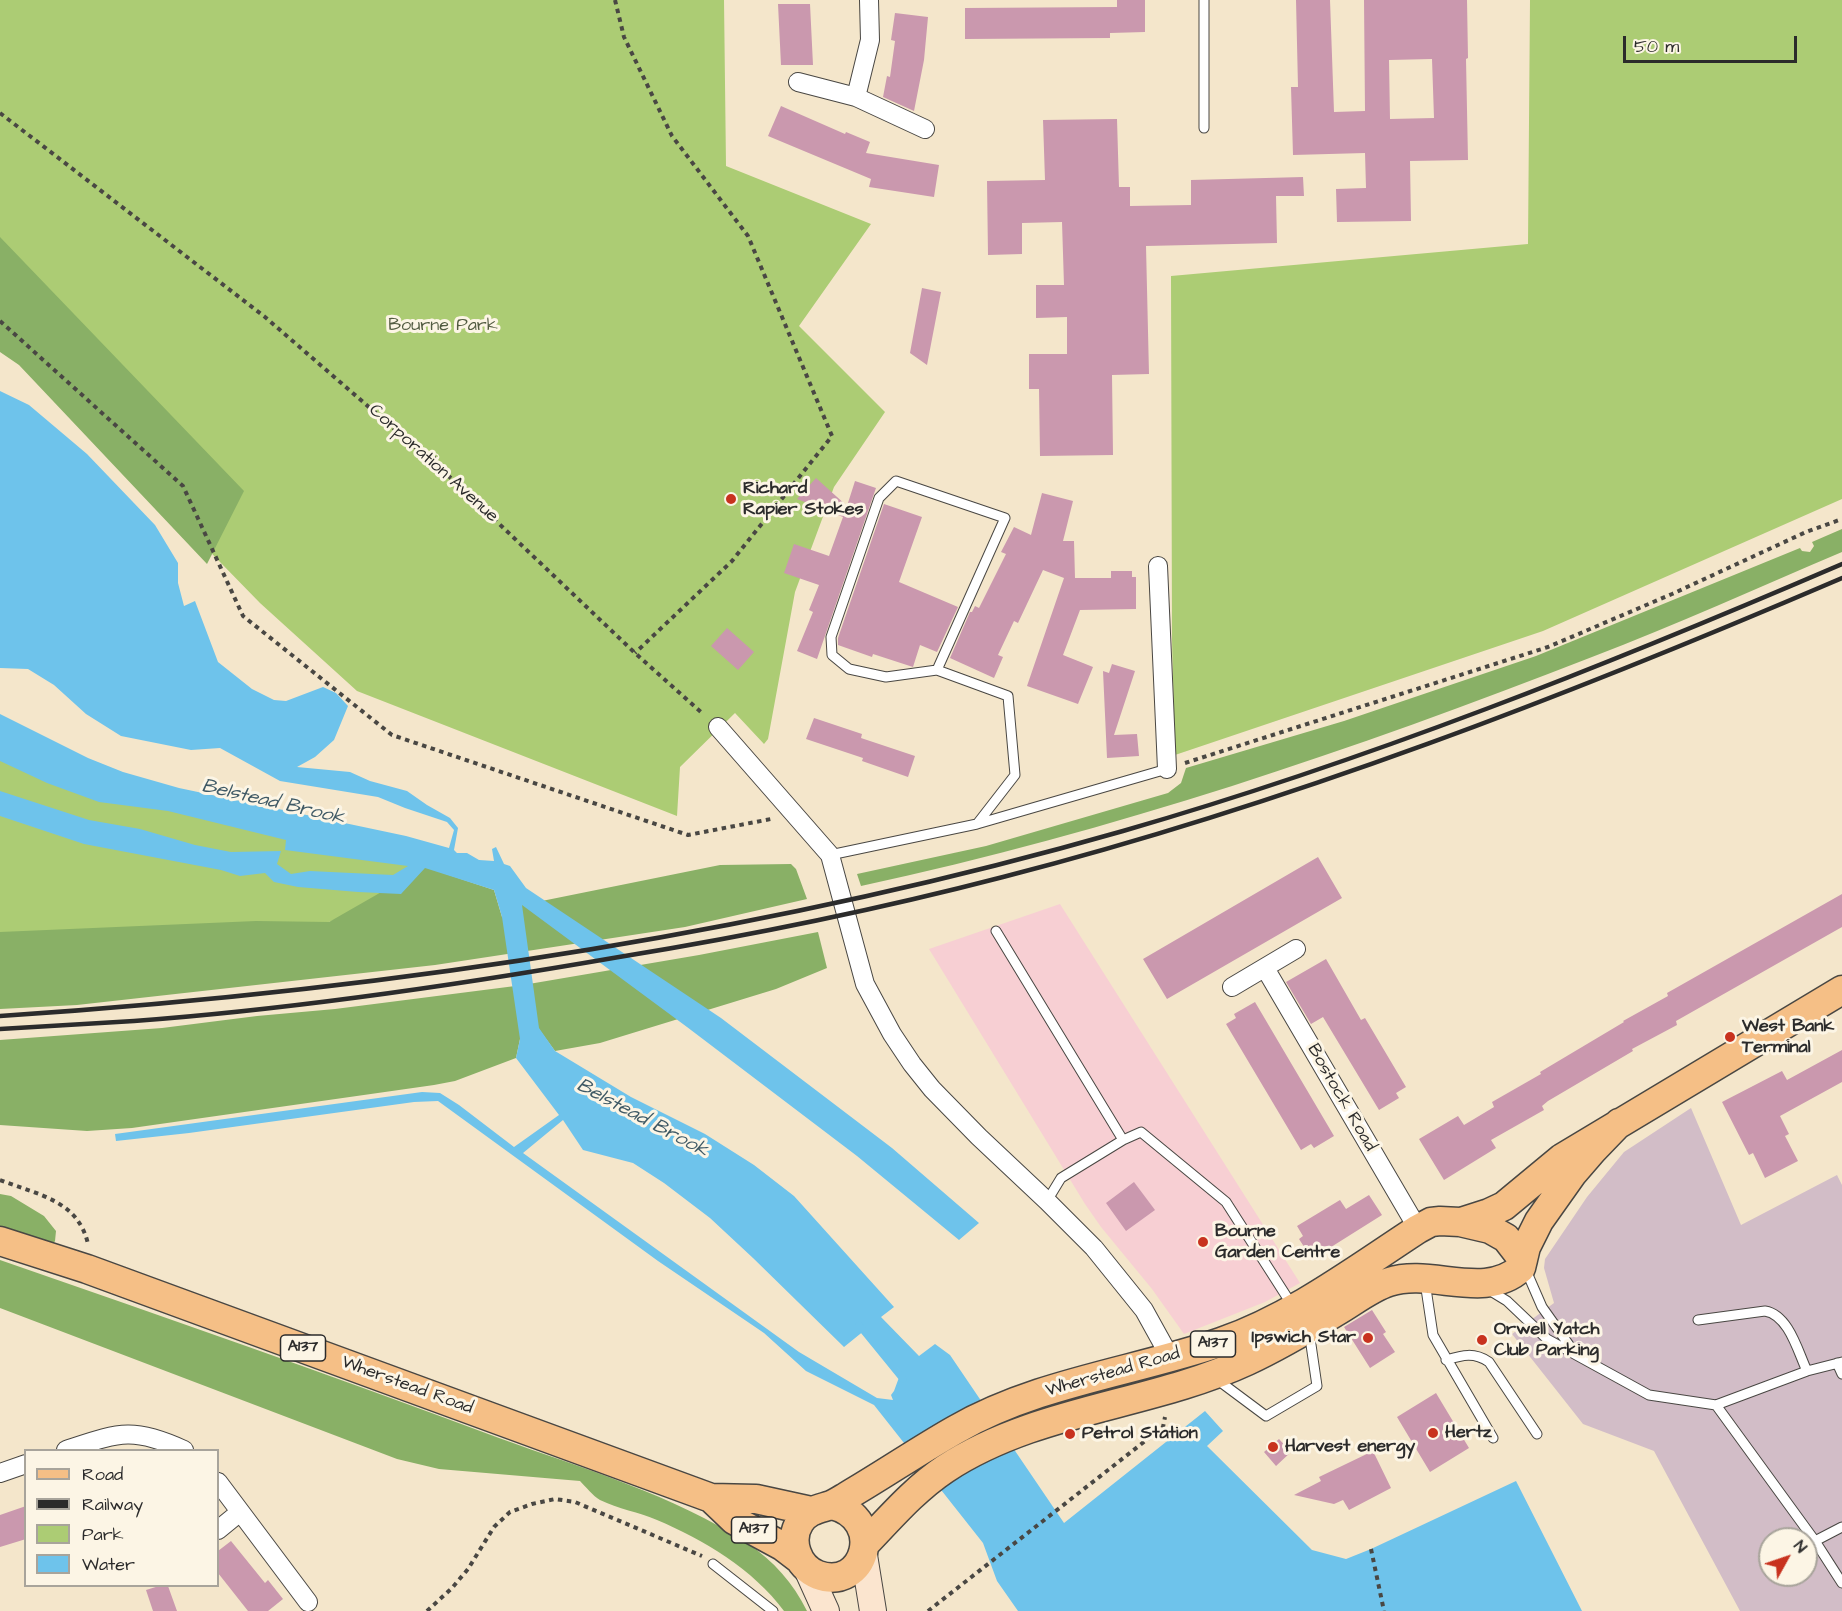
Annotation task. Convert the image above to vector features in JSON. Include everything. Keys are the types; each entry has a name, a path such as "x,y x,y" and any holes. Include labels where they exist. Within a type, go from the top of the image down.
{"main road":[{"name":"Wherstead Road","path":"1460,1222 1504,1206 1562,1158 1842,990"},
{"name":"Wherstead Road","path":"1523,1261 1514,1245 1499,1233 1460,1222 1431,1222 1418,1229 1301,1318 1246,1361 1168,1390 1082,1412 1004,1437 945,1469 921,1487 865,1549 859,1563 842,1575 830,1577 818,1575 803,1564 795,1548 795,1533 800,1522 987,1412 1059,1388 1301,1318 1389,1282 1424,1280 1484,1283 1507,1278 1518,1271 1523,1261 1530,1239 1552,1202 1592,1151 1619,1123"},
{"name":"Wherstead Road","path":"0,1241 87,1269 711,1498"},
{"name":"A137","path":"711,1498 756,1499 822,1508 842,1507 856,1518 863,1529 865,1549"},
{"name":"A137","path":"711,1498 734,1520 782,1546 803,1564"},
{"path":"865,1549 873,1611"},
{"path":"803,1564 826,1611"}],"street":[{"path":"856,98 870,40 869,0"},
{"path":"798,82 856,98 925,129"},
{"path":"1158,566 1167,769"},
{"path":"718,727 830,855 865,984 892,1034 912,1064 932,1089 979,1137 1094,1248 1144,1310 1170,1357"},
{"path":"1232,987 1296,949"},
{"name":"Bostock Road","path":"1265,968 1418,1229"},
{"path":"69,1449 110,1436 137,1434 182,1449"},
{"path":"0,1473 24,1465"},
{"path":"219,1483 308,1602"},
{"path":"219,1529 240,1512"}],"lane":[{"path":"1204,0 1204,128"},
{"path":"937,670 1005,518 896,481 879,498 831,637 832,655 849,669 886,677 937,670 1008,696 1015,775 977,824"},
{"path":"830,855 977,824 1167,769"},
{"path":"996,931 1123,1140"},
{"path":"1047,1201 1060,1178 1141,1131 1226,1202 1301,1318 1317,1386 1266,1416 1211,1375"},
{"path":"1523,1261 1542,1307 1576,1355"},
{"path":"1424,1280 1433,1335 1493,1438"},
{"path":"1472,1283 1507,1301 1547,1339 1649,1395 1716,1405 1807,1371 1840,1362 1842,1374"},
{"path":"1698,1320 1773,1312 1781,1318 1787,1328 1807,1371"},
{"path":"1446,1360 1472,1354 1480,1355 1489,1362 1537,1434"},
{"path":"1716,1405 1805,1527"},
{"path":"1818,1539 1842,1527"},
{"path":"1818,1546 1842,1583"},
{"path":"713,1564 773,1611"}],"path":[{"path":"615,0 624,37 672,136 748,236 832,436 732,561 635,653"},
{"name":"Corporation Avenue","path":"0,113 274,324 452,479 635,653 718,727"},
{"path":"0,321 183,486 243,616 392,735 688,835 793,814"},
{"path":"1167,769 1548,647 1672,594 1806,532 1842,519"},
{"path":"0,1180 61,1204 76,1215 85,1229 89,1248 87,1269"},
{"path":"928,1611 1163,1427 1168,1390"},
{"path":"427,1611 452,1588 468,1569 494,1527 502,1519 510,1512 555,1499 575,1502 645,1533 698,1553 713,1564"},
{"path":"1371,1549 1384,1611"}],"shaded area":[{"path":"1060,904 1300,1283 1265,1302 1184,1334 1152,1289 1085,1204 929,949"},
{"path":"1691,1108 1741,1225 1837,1175 1842,1185 1842,1611 1740,1611 1654,1451 1583,1424 1512,1334 1554,1303 1544,1268 1545,1259 1587,1197 1624,1152"}],"green space":[{"name":"Bourne Park","path":"0,0 724,0 726,166 871,224 799,326 885,412 834,487 795,592 768,739 764,744 735,713 680,767 677,816 357,691 260,603 21,358 0,345"},
{"path":"1530,0 1842,0 1842,499 1543,631 1175,755 1172,640 1171,276 1528,244"},
{"path":"0,237 244,491 207,564 19,365 0,352"},
{"path":"1842,529 1842,552 1623,645 1413,724 1231,786 1048,841 861,886 857,874 986,846 1168,793 1181,783 1186,768 1344,721 1536,656 1800,548 1802,551 1810,552 1814,546 1812,542"},
{"path":"0,745 446,873 329,922 0,937"},
{"path":"791,864 796,869 807,899 685,927 435,965 77,1005 0,1009 0,932 256,921 329,922 425,867 494,890 502,917 522,905 720,865"},
{"path":"818,932 827,968 776,989 600,1043 555,1051 538,1028 520,1039 516,1058 455,1081 132,1128 87,1131 0,1125 0,1040 162,1028 523,985"},
{"path":"0,1194 11,1196 44,1216 56,1231 55,1241 49,1251 0,1235"},
{"path":"0,1260 313,1370 659,1497 690,1511 748,1544 782,1573 796,1591 807,1611 784,1611 758,1582 726,1557 657,1520 600,1500 580,1481 439,1469 397,1459 0,1308"}],"water":[{"path":"0,391 29,405 87,454 155,525 178,563 178,583 184,606 195,601 218,662 252,689 274,700 286,701 323,687 336,693 348,706 334,740 315,757 297,767 350,772 370,781 407,791 450,818 458,828 454,850 457,853 467,853 479,860 494,861 492,849 496,847 504,864 510,866 526,888 721,1018 892,1148 979,1223 959,1240 857,1156 522,905 539,1028 555,1051 631,1097 705,1134 754,1165 794,1196 894,1307 881,1317 919,1356 935,1344 950,1355 1064,1523 1205,1411 1223,1431 1207,1446 1312,1550 1346,1559 1516,1481 1582,1611 1018,1611 997,1581 983,1543 874,1405 806,1371 764,1333 658,1261 438,1101 414,1102 116,1141 115,1134 422,1092 440,1093 514,1147 559,1115 516,1058 520,1039 502,917 494,890 425,868 401,894 298,887 274,882 265,873 240,876 221,870 84,844 0,816 0,791 89,820 140,829 195,845 231,852 281,851 277,864 291,874 310,871 393,875 408,866 285,850 286,840 168,811 99,802 47,783 0,761 0,714 88,758 123,772 179,788 406,836 449,848 454,830 447,822 378,797 280,781 220,748 191,750 121,736 86,714 54,685 28,669 0,668","holes":["563,1120 583,1150 633,1163 664,1183 710,1218 844,1347 865,1330 901,1372 891,1395 893,1400 877,1398 799,1352 523,1153"]}],"building":[{"path":"1117,0 1145,0 1145,32 1110,33 1110,38 965,39 965,8 1117,7"},
{"path":"1296,0 1330,0 1334,112 1365,111 1364,0 1467,0 1468,160 1410,161 1411,221 1337,222 1336,189 1366,188 1365,153 1293,155 1291,87 1298,87","holes":["1432,59 1434,118 1390,119 1389,60"]},
{"path":"778,4 810,4 813,65 781,65"},
{"path":"895,13 928,17 924,60 914,111 883,97 887,76 890,77 895,41 891,40"},
{"path":"781,106 845,134 846,132 870,142 866,153 939,165 934,197 869,187 871,179 768,136"},
{"path":"1117,119 1119,187 1130,187 1130,206 1191,205 1191,180 1303,177 1304,196 1276,196 1277,243 1146,246 1149,374 1112,375 1113,455 1040,456 1039,389 1029,389 1029,354 1067,354 1067,317 1036,318 1036,285 1064,285 1062,222 1022,223 1022,254 988,255 987,181 1045,180 1043,120"},
{"path":"922,288 941,292 927,365 910,353"},
{"path":"816,478 847,506 855,481 876,488 817,659 797,651 813,612 809,610 819,585 784,573 794,544 829,556 843,517 797,499"},
{"path":"1042,493 1073,501 1063,541 1074,541 1075,578 1111,578 1111,571 1132,571 1132,577 1136,577 1136,609 1080,610 1063,655 1093,667 1078,704 1027,686 1064,578 1043,570 1018,623 1014,621 998,655 1003,657 994,678 950,658 970,612 975,606 979,608 1006,554 1001,552 1014,527 1031,535"},
{"path":"884,504 922,517 899,582 958,607 937,652 920,645 913,667 873,654 872,657 838,645 838,638"},
{"path":"727,628 754,652 738,670 711,646"},
{"path":"1112,664 1135,671 1114,735 1137,734 1139,756 1107,758 1103,671 1109,673"},
{"path":"814,718 862,734 861,738 915,756 908,777 862,761 863,758 806,739"},
{"path":"1318,857 1342,898 1167,999 1143,959"},
{"path":"1842,894 1842,927 1676,1021 1677,1025 1632,1049 1633,1051 1548,1101 1542,1106 1544,1110 1491,1140 1496,1148 1444,1180 1419,1139 1458,1116 1464,1125 1494,1107 1492,1102 1541,1074 1540,1072 1623,1021 1668,996 1667,993"},
{"path":"1326,959 1361,1020 1365,1018 1406,1087 1396,1093 1399,1098 1379,1110 1323,1017 1311,1024 1286,982"},
{"path":"1255,1002 1334,1136 1314,1148 1311,1144 1301,1150 1226,1024 1236,1018 1234,1014"},
{"path":"1842,1050 1842,1082 1780,1116 1789,1134 1785,1136 1798,1161 1765,1178 1753,1153 1749,1155 1722,1102 1782,1071 1787,1080"},
{"path":"1134,1182 1155,1210 1126,1231 1106,1203"},
{"path":"1369,1195 1382,1215 1312,1259 1299,1239 1303,1236 1297,1226 1340,1200 1346,1209"},
{"name":"Ipswich Star","path":"1372,1310 1386,1332 1383,1334 1395,1352 1370,1368 1344,1327"},
{"name":"Hertz","path":"1436,1393 1469,1448 1430,1472 1397,1417"},
{"path":"1279,1439 1291,1452 1276,1466 1264,1452"},
{"path":"1373,1451 1391,1488 1349,1510 1343,1500 1334,1504 1294,1495 1321,1481 1319,1477"},
{"path":"24,1507 24,1540 0,1547 0,1515"},
{"path":"231,1541 265,1583 268,1580 283,1599 268,1611 248,1611 219,1574 219,1550"},
{"path":"168,1587 177,1611 153,1611 146,1590"}],"waterway":[{"name":"Belstead Brook","path":"859,1325 903,1379"}],"railway":[{"path":"0,1016 284,991 566,954 846,901 985,868 1123,831 1215,803 1397,742 1576,674 1842,564"},
{"path":"0,1029 195,1016 316,1003 438,986 812,922 955,889 1111,848 1323,781 1533,705 1842,578"}],"place":[{"name":"Richard Rapier Stokes","path":"731,499"},
{"name":"West Bank Terminal","path":"1730,1037"},
{"name":"Bourne Garden Centre","path":"1203,1242"},
{"name":"Ipswich Star","path":"1368,1338"},
{"name":"Orwell Yatch Club Parking","path":"1482,1340"},
{"name":"Hertz","path":"1433,1433"},
{"name":"Petrol Station","path":"1070,1434"},
{"name":"Harvest energy","path":"1273,1447"}]}
